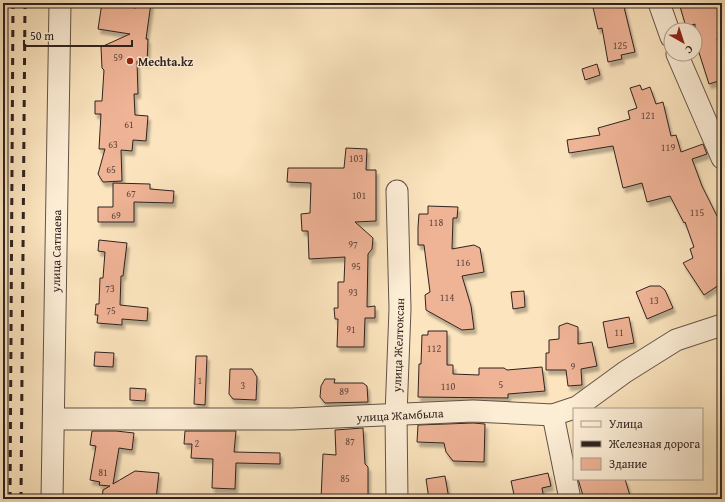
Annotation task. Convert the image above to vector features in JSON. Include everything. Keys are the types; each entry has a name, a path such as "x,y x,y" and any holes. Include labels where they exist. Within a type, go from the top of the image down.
{"street":[{"name":"улица Сатпаева","path":"52,499 60,3"},
{"path":"659,3 666,22"},
{"path":"680,62 722,158"},
{"name":"улица Желтоксан","path":"397,191 400,309 396,414 397,499"},
{"name":"улица Жамбыла","path":"574,408 625,372 676,340 722,325"},
{"name":"улица Жамбыла","path":"54,420 292,419 473,411 553,415 573,408"},
{"path":"553,415 570,499"}],"building":[{"path":"102,3 136,8 137,3 151,3 146,39 148,39 147,63 137,61 138,94 134,94 135,115 148,116 146,141 133,140 132,151 121,150 122,181 103,182 98,174 105,149 99,149 101,114 95,114 95,101 102,101 104,70 102,68 101,47 130,34 98,29"},
{"path":"592,3 623,3 635,52 621,55 622,59 608,62 602,28 598,29"},
{"path":"679,3 722,3 722,38 717,39 722,56 722,80 709,84 702,62 703,22 685,22"},
{"path":"597,64 600,75 585,80 582,69"},
{"path":"640,85 642,90 650,87 656,104 663,102 671,136 676,135 681,152 703,144 707,154 692,159 702,186 718,218 722,216 722,283 704,295 683,263 693,258 690,249 694,247 685,222 684,223 670,196 647,202 642,183 623,188 613,146 569,153 567,140 600,135 598,128 630,119 628,111 637,108 630,88"},
{"path":"346,148 367,149 366,170 376,170 376,221 355,222 373,238 372,249 368,254 367,307 375,306 375,318 365,318 364,347 337,347 338,319 335,319 334,308 338,308 338,282 344,282 345,257 309,259 308,231 302,231 301,214 310,213 311,183 287,182 288,168 344,168"},
{"path":"113,183 150,184 150,189 174,191 173,203 134,202 134,222 98,222 98,207 113,207"},
{"path":"428,206 458,207 457,218 453,218 452,249 474,245 480,248 484,272 462,276 471,306 474,329 462,330 426,310 425,295 430,292 424,245 418,245 418,227 419,214 428,214"},
{"path":"99,240 127,243 123,276 121,276 120,305 148,308 147,321 122,319 122,325 97,323 98,315 95,315 96,304 99,304 100,278 103,278 105,252 98,251"},
{"path":"650,286 660,286 665,290 673,308 647,319 636,292"},
{"path":"524,291 525,307 513,309 511,292"},
{"path":"629,317 634,343 608,348 603,322"},
{"path":"567,323 578,327 578,344 592,342 597,366 581,369 582,385 568,386 566,370 546,370 546,353 549,353 549,340 559,339 559,326"},
{"path":"428,331 447,331 447,365 453,365 453,374 479,375 479,368 504,368 507,370 542,367 545,391 508,394 508,398 418,397 422,335 428,335"},
{"path":"95,352 114,353 113,367 94,366"},
{"path":"196,356 207,356 205,405 194,404"},
{"path":"230,369 252,369 257,377 256,400 233,399 229,394"},
{"path":"325,379 335,379 334,383 363,383 367,386 368,402 325,403 320,397 321,386"},
{"path":"130,388 146,389 145,401 130,400"},
{"path":"485,424 484,462 453,461 446,452 444,443 417,442 418,425"},
{"path":"363,428 365,464 368,467 368,499 321,499 323,454 336,455 335,430"},
{"path":"92,431 134,433 132,450 119,448 113,484 135,471 159,473 156,499 102,499 103,490 110,486 99,485 100,482 90,480 96,446 90,445"},
{"path":"185,431 236,431 234,452 280,453 280,464 236,463 235,489 212,488 213,459 191,458 192,444 184,444"},
{"path":"548,473 551,486 542,488 544,499 515,499 511,481"},
{"path":"445,476 449,499 429,499 426,479"},
{"path":"578,480 625,480 631,499 584,499"}],"railway":[{"path":"10,499 13,3"},
{"path":"21,499 25,3"}],"place":[{"name":"Mechta.kz","path":"130,61"}]}
